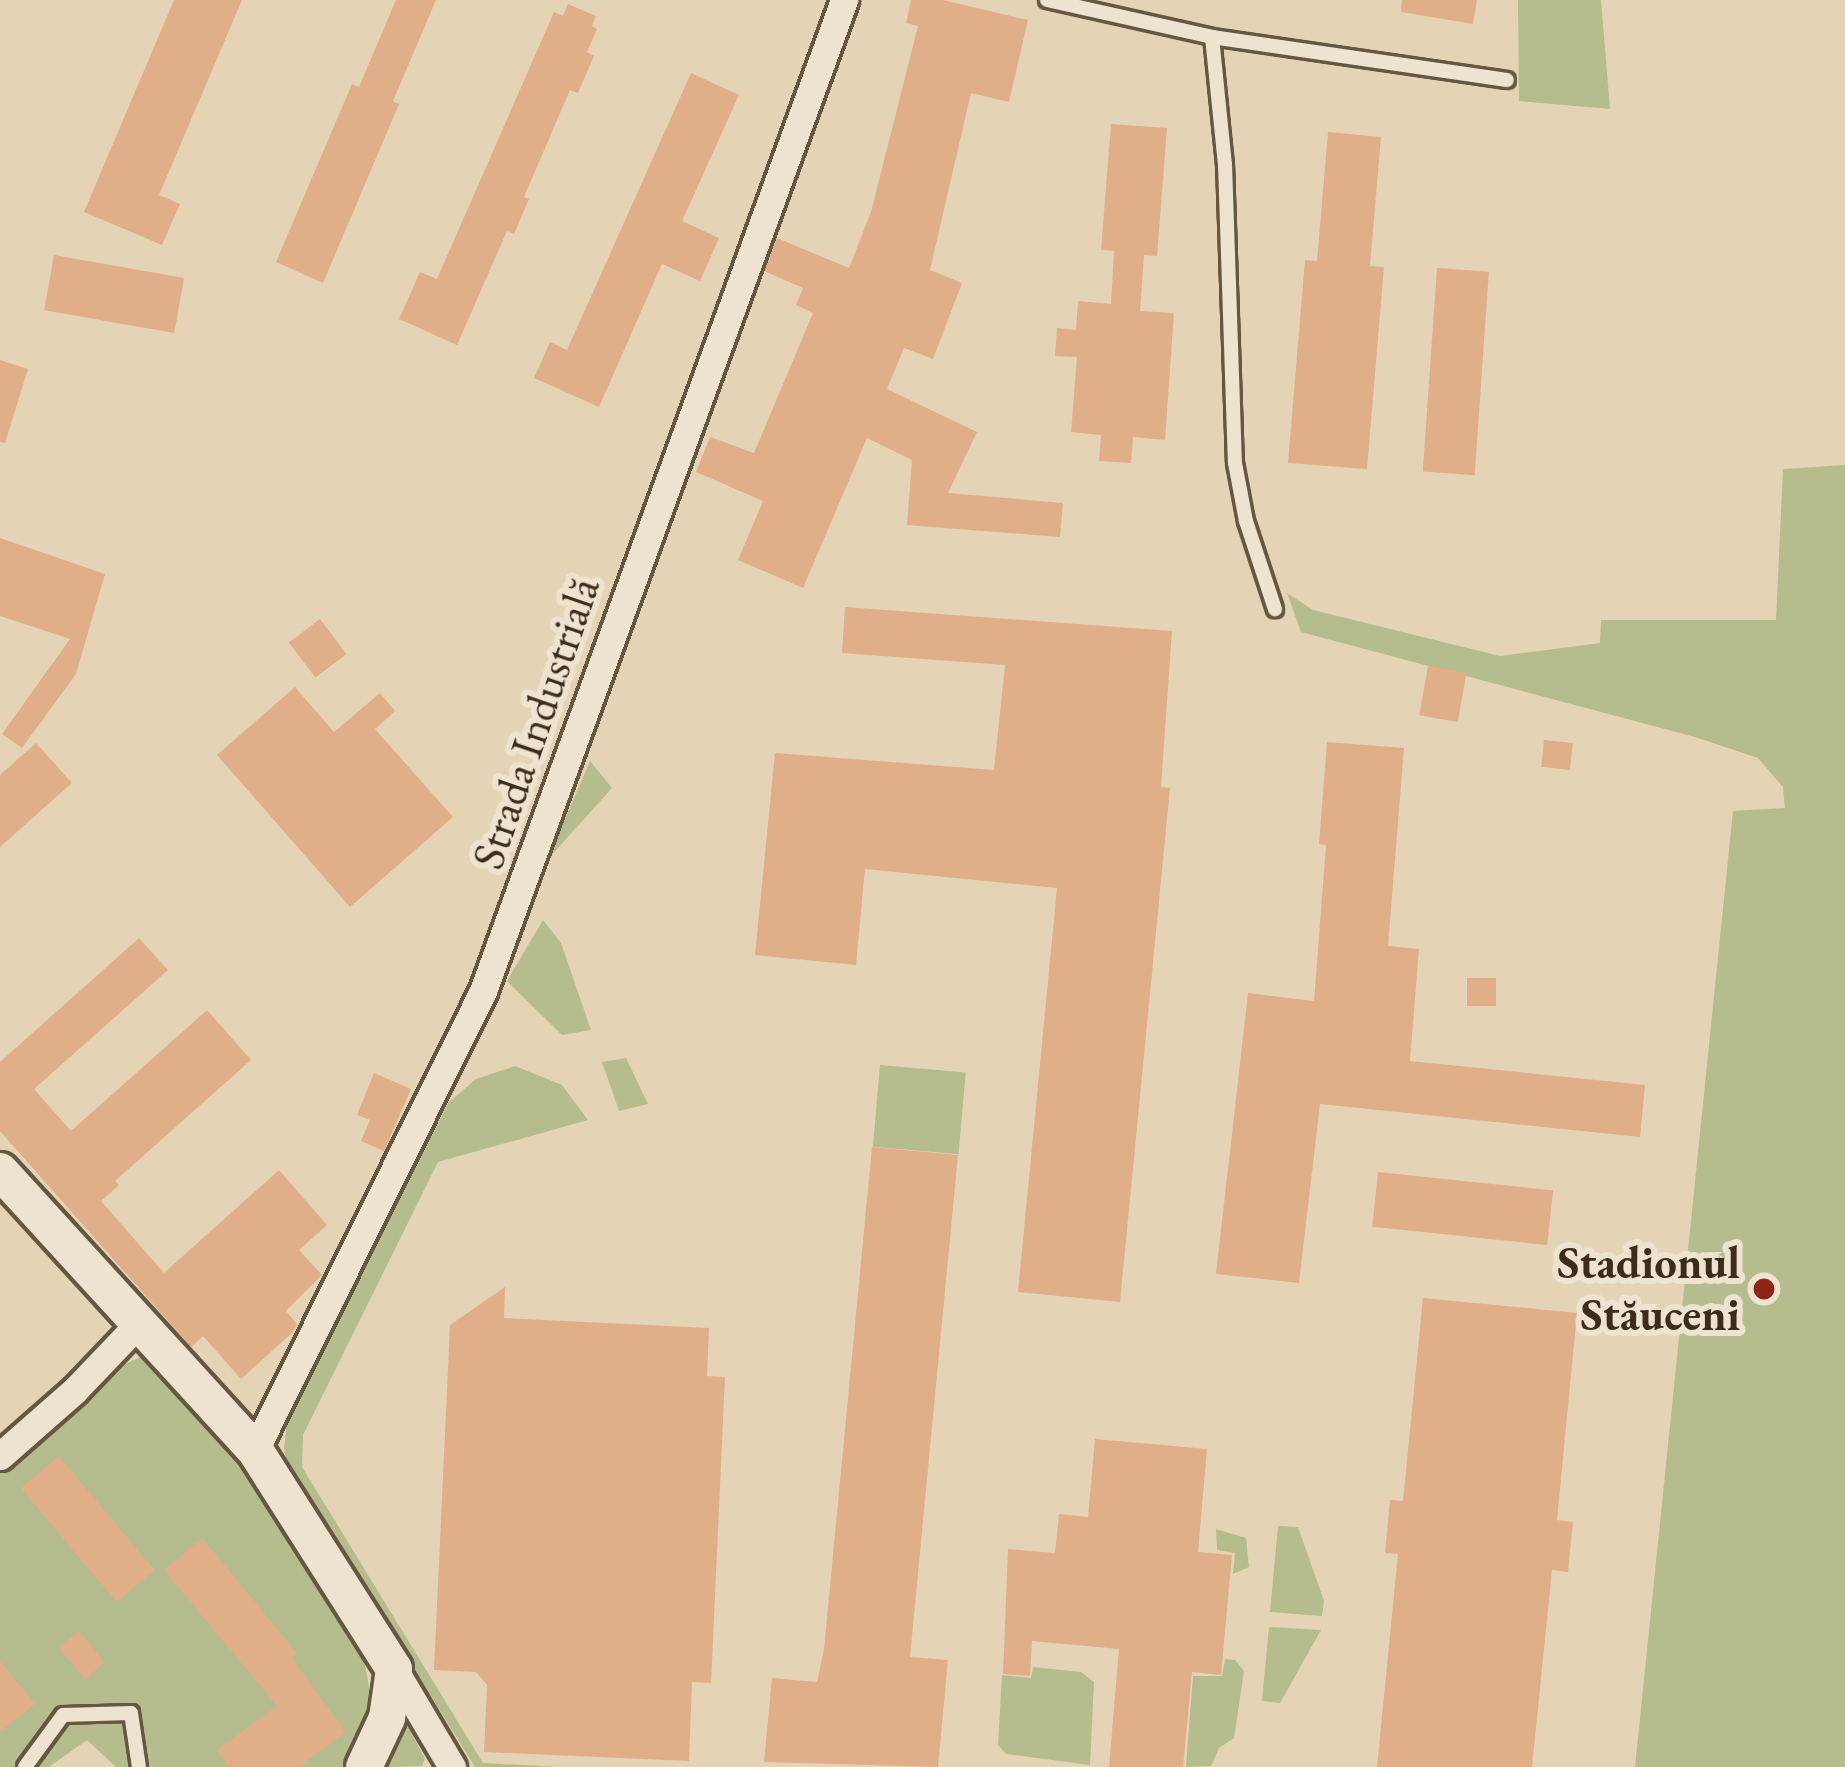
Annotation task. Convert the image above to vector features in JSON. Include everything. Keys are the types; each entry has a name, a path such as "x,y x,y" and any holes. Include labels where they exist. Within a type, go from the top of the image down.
{"street":[{"name":"Strada Industrială","path":"255,1450 483,992 844,0"},
{"path":"0,1171 255,1450 452,1767"},
{"path":"0,1456 75,1390 139,1323"},
{"path":"364,1767 387,1718 394,1669"}],"lane":[{"path":"1047,0 1212,37 1507,80"},
{"path":"1212,37 1225,164 1235,463 1252,544 1275,609"},
{"path":"25,1767 63,1715 131,1713 140,1767"}],"green space":[{"path":"1518,0 1601,0 1610,109 1519,101"},
{"name":"Stadionul Stăuceni","path":"1845,465 1845,1767 1635,1767 1733,811 1785,808 1783,787 1758,758 1695,737 1301,632 1287,593 1313,610 1500,656 1600,643 1601,620 1776,620 1783,469"},
{"path":"590,761 612,788 548,859"},
{"path":"543,920 561,943 591,1030 562,1035 507,981"},
{"path":"626,1058 648,1104 619,1111 602,1062"},
{"path":"880,1065 966,1072 959,1154 873,1147"},
{"path":"515,1066 562,1085 588,1120 438,1162 303,1435 302,1467 483,1763 560,1767 475,1767 288,1466 284,1449 287,1421 449,1102 476,1079"},
{"path":"143,1356 156,1362 237,1452 363,1654 371,1697 363,1743 345,1767 116,1767 87,1740 49,1767 0,1767 0,1472 121,1366"},
{"path":"1278,1526 1298,1527 1324,1601 1322,1616 1270,1612"},
{"path":"1216,1529 1246,1538 1249,1567 1233,1574 1235,1553 1217,1550"},
{"path":"1269,1627 1321,1630 1280,1703 1262,1701"},
{"path":"1225,1659 1235,1660 1244,1671 1234,1738 1219,1748 1211,1766 1186,1767 1193,1676 1222,1676"},
{"path":"1033,1667 1081,1672 1094,1682 1090,1765 1006,1754 998,1745 1002,1675 1031,1678"},
{"path":"405,1721 425,1759 422,1766 386,1767 399,1722"}],"building":[{"path":"174,0 242,0 159,195 180,204 162,245 84,212"},
{"path":"396,0 436,0 393,101 399,104 323,283 276,262 352,84 359,87"},
{"path":"911,0 943,0 1028,20 1009,102 971,93 930,270 962,283 933,359 904,348 887,389 977,432 948,493 1063,503 1060,537 907,525 912,460 867,438 803,588 738,560 763,501 696,472 710,437 754,453 813,313 796,305 803,288 764,271 777,238 849,268 871,212 918,26 906,23"},
{"path":"1402,0 1477,0 1473,24 1401,12"},
{"path":"568,4 596,16 592,26 597,29 587,52 594,56 578,93 570,90 524,197 529,199 514,234 507,231 457,345 399,319 420,272 437,279 554,12 563,16"},
{"path":"691,73 739,95 682,221 719,238 700,281 662,264 599,407 534,378 550,342 567,350"},
{"path":"1111,124 1167,128 1157,256 1144,255 1140,311 1174,313 1165,440 1133,437 1131,463 1099,461 1101,435 1071,432 1077,357 1055,356 1057,328 1076,330 1078,301 1111,304 1114,251 1101,250"},
{"path":"1328,132 1381,137 1370,266 1384,267 1367,469 1288,463 1305,260 1317,261"},
{"path":"54,255 184,278 174,333 44,310"},
{"path":"1437,268 1489,272 1475,475 1423,472"},
{"path":"0,360 28,369 5,443 0,442"},
{"path":"0,538 105,574 76,674 22,748 2,734 70,639 0,616"},
{"path":"845,607 1172,631 1161,787 1170,788 1120,1302 1018,1292 1057,888 865,869 856,965 755,955 775,753 994,770 1005,665 842,653"},
{"path":"320,619 346,654 315,678 289,642"},
{"path":"1428,666 1466,673 1458,722 1419,715"},
{"path":"295,687 334,732 380,693 395,711 375,729 453,817 350,907 217,755"},
{"path":"1544,740 1573,743 1570,770 1541,767"},
{"path":"1327,742 1404,748 1388,946 1419,949 1410,1061 1645,1085 1640,1137 1320,1104 1299,1283 1216,1274 1248,993 1314,1001 1326,845 1319,844"},
{"path":"36,743 72,783 0,847 0,775"},
{"path":"139,938 168,970 34,1089 71,1131 207,1010 251,1060 115,1181 119,1185 101,1201 164,1273 279,1170 327,1225 299,1250 322,1275 286,1311 297,1324 293,1332 241,1379 203,1336 191,1347 0,1131 0,1062"},
{"path":"1467,978 1496,978 1496,1006 1467,1006"},
{"path":"374,1073 411,1089 384,1151 361,1141 370,1120 357,1115"},
{"path":"872,1147 958,1155 910,1657 948,1660 938,1767 764,1762 772,1678 817,1682 824,1649"},
{"path":"1378,1172 1553,1190 1547,1245 1372,1227"},
{"path":"505,1287 504,1318 709,1328 707,1376 725,1377 711,1683 692,1682 689,1761 484,1752 487,1685 476,1672 434,1670 450,1325"},
{"path":"1423,1298 1577,1313 1557,1520 1573,1522 1568,1572 1552,1570 1532,1767 1377,1767 1398,1554 1385,1553 1390,1500 1403,1501"},
{"path":"1095,1439 1207,1449 1198,1552 1232,1555 1221,1675 1192,1672 1183,1767 1109,1767 1119,1649 1032,1641 1030,1676 1003,1674 1008,1549 1055,1553 1059,1514 1088,1517"},
{"path":"59,1456 155,1570 116,1602 21,1488"},
{"path":"202,1538 297,1653 292,1658 346,1732 298,1767 229,1767 217,1750 277,1706 164,1570"},
{"path":"79,1631 105,1663 85,1679 59,1647"},
{"path":"0,1661 35,1704 0,1732"}],"place":[{"name":"Stadionul Stăuceni","path":"1764,1289"}]}
